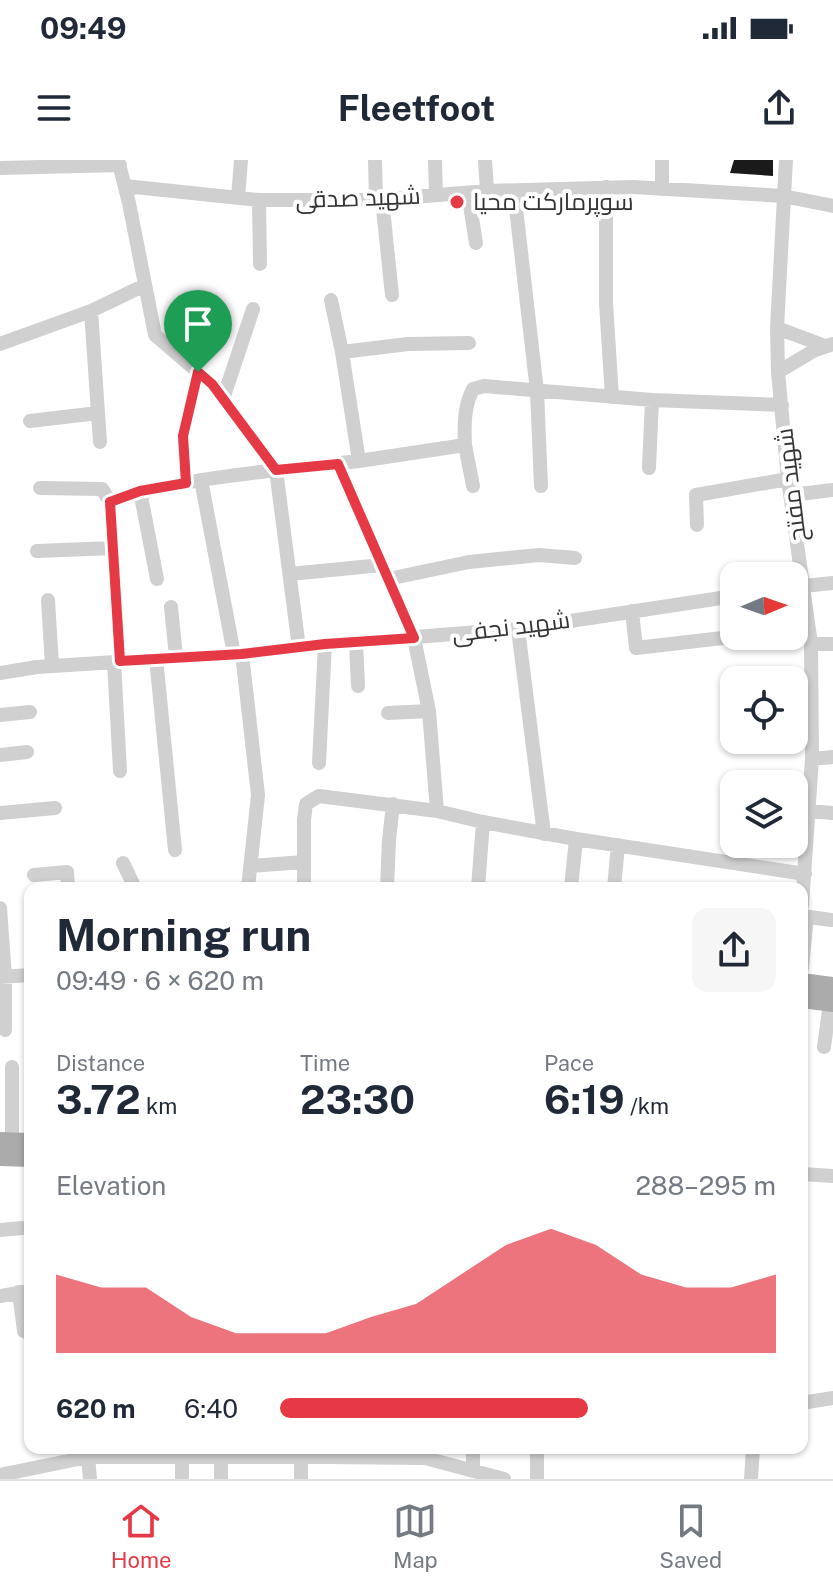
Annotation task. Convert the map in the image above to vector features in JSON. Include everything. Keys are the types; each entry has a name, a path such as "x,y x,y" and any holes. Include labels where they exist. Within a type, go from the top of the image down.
{"main road":[{"path":"808,985 832,997"},
{"path":"808,999 832,997"},
{"path":"0,1157 24,1158"}],"street":[{"path":"238,198 241,160"},
{"path":"375,160 392,295"},
{"path":"435,160 436,195"},
{"path":"485,160 487,191"},
{"path":"662,160 662,188"},
{"name":"شهید مفتح","path":"786,160 777,328 778,372 797,562"},
{"path":"0,168 119,163 155,335 212,384 276,470 299,648"},
{"name":"شهید صدقی","path":"125,186 259,200 379,199 606,187 662,188 783,196 833,206"},
{"path":"606,187 606,303 612,397"},
{"path":"514,191 537,391 541,486"},
{"path":"468,193 476,243"},
{"path":"259,200 260,264"},
{"path":"0,344 91,311 145,285"},
{"path":"331,300 359,461"},
{"path":"223,399 253,309"},
{"path":"91,311 100,442"},
{"path":"777,328 829,345"},
{"path":"342,352 408,344 469,343"},
{"path":"778,372 829,345"},
{"path":"198,372 183,436 238,654 258,795 249,882"},
{"path":"473,486 465,445 465,413 473,389 484,386 652,400 782,405"},
{"path":"649,468 652,400"},
{"path":"30,421 98,413"},
{"path":"110,502 140,491 194,481 465,445"},
{"path":"338,464 414,638 429,711 437,811"},
{"path":"697,525 696,495 788,479"},
{"path":"40,488 102,489 110,502 120,771"},
{"path":"791,495 833,490"},
{"path":"140,491 157,579"},
{"path":"37,551 114,548"},
{"path":"290,574 385,572 539,555 575,558"},
{"path":"808,585 833,583"},
{"name":"شهید نجفی","path":"0,673 52,666 238,654 518,629 720,598"},
{"path":"48,600 52,666"},
{"path":"171,607 176,657"},
{"path":"632,611 636,648 720,638"},
{"path":"518,629 544,834"},
{"name":"شهید مفتح","path":"804,882 812,759 811,644 808,640"},
{"path":"356,642 358,686"},
{"path":"319,763 325,644"},
{"path":"811,644 833,644"},
{"path":"156,658 175,850"},
{"path":"388,713 429,711"},
{"path":"0,715 30,712"},
{"path":"0,755 27,752"},
{"path":"812,759 833,757"},
{"path":"304,882 306,804 319,796 437,811 544,834 805,874"},
{"path":"387,882 393,804"},
{"path":"0,813 55,808"},
{"path":"809,811 833,813"},
{"path":"478,882 483,822"},
{"path":"572,882 576,839"},
{"path":"615,882 618,845"},
{"path":"251,866 304,862"},
{"path":"123,863 132,882"},
{"path":"34,875 67,872 68,882"},
{"path":"0,908 5,1030"},
{"path":"808,918 831,920"},
{"path":"3,977 24,975"},
{"path":"824,1047 832,997"},
{"path":"12,1067 14,1141"},
{"path":"808,1174 833,1176"},
{"path":"0,1230 22,1228"},
{"path":"0,1296 24,1292"},
{"path":"808,1402 833,1398"},
{"path":"52,1454 53,1464"},
{"path":"0,1475 117,1454"},
{"path":"159,1454 204,1454"},
{"path":"215,1454 221,1479"},
{"path":"236,1454 301,1457 316,1454"},
{"path":"403,1454 499,1478"},
{"path":"473,1454 473,1470"},
{"path":"537,1454 537,1479"},
{"path":"751,1479 753,1454"},
{"path":"182,1456 182,1479"},
{"path":"88,1457 90,1479"},
{"path":"301,1457 301,1479"}],"building":[{"path":"734,160 773,160 773,176 730,173"}],"place":[{"name":"سوپرمارکت محیا","path":"457,202"}],"route":[{"path":"198,372 212,384 276,470 338,464 414,638 242,654 120,661 110,502 140,491 186,483 183,436 198,372"}]}
